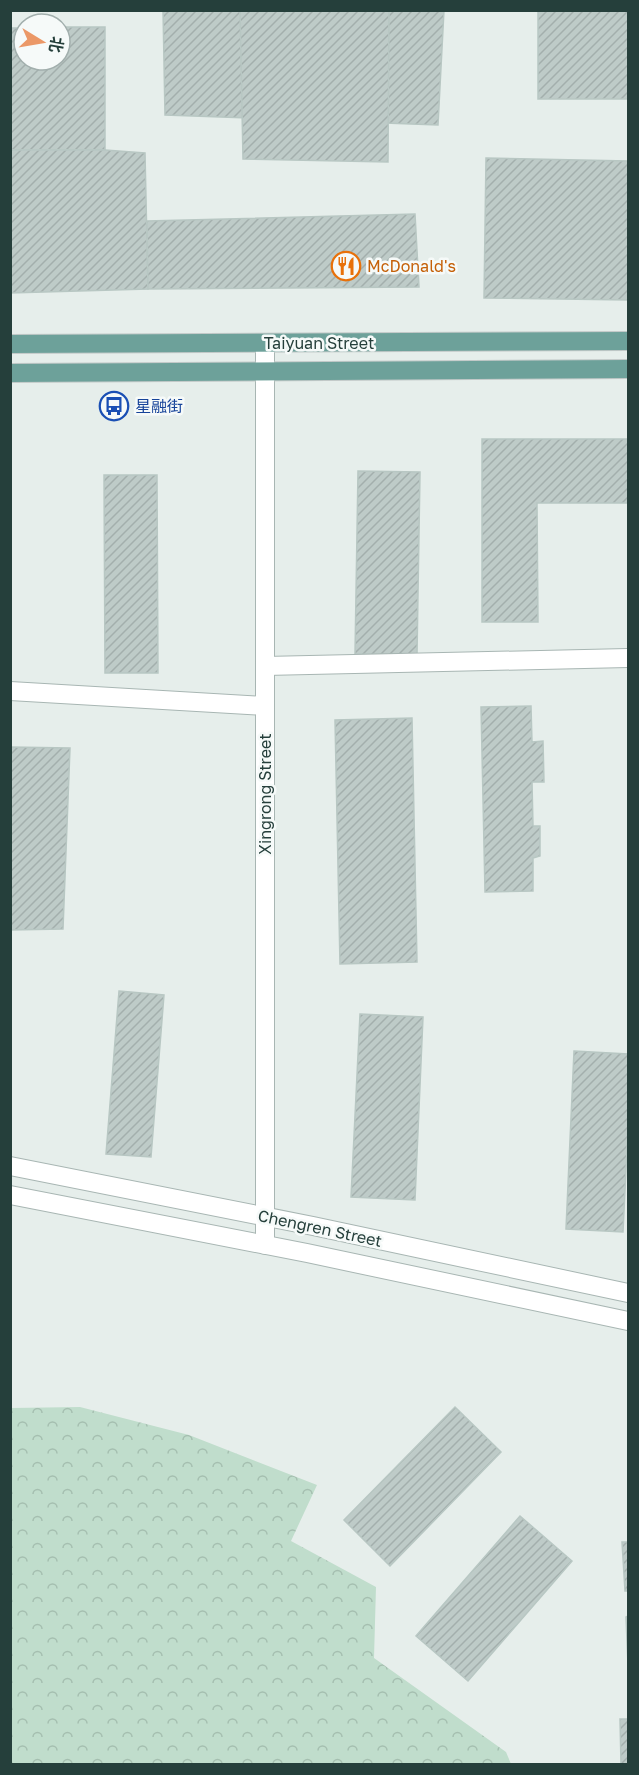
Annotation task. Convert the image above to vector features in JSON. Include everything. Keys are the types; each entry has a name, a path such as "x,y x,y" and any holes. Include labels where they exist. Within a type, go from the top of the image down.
{"main road":[{"name":"Taiyuan Street","path":"10,344 628,341"},
{"name":"Taiyuan Street","path":"10,373 628,369"}],"street":[{"name":"Xingrong Street","path":"265,343 265,1245"},
{"path":"265,666 628,658"},
{"path":"10,691 265,706"},
{"name":"Chengren Street","path":"10,1166 628,1293"},
{"name":"Chengren Street","path":"10,1195 265,1245 628,1321"}],"green space":[{"path":"80,1407 189,1435 317,1485 291,1541 376,1587 374,1658 506,1752 511,1764 11,1764 11,1408"}],"building":[{"path":"163,10 444,10 438,125 165,115"},
{"path":"240,10 389,10 388,162 243,159"},
{"path":"538,10 628,10 628,99 538,99"},
{"path":"72,27 105,27 105,150 10,150 10,28 12,28 12,72 72,72"},
{"path":"10,150 105,150 145,153 148,289 10,293"},
{"path":"486,158 628,161 628,300 484,298"},
{"path":"415,214 419,287 148,289 147,221"},
{"path":"482,439 628,439 628,503 537,503 538,622 482,622"},
{"path":"358,471 420,472 417,655 355,654"},
{"path":"104,475 157,475 158,673 105,673"},
{"path":"531,706 532,742 543,741 544,782 532,782 533,826 540,826 540,856 533,858 533,891 485,892 481,707"},
{"path":"412,718 417,962 340,964 335,720"},
{"path":"10,747 70,748 63,929 10,930"},
{"path":"119,991 164,995 151,1157 106,1154"},
{"path":"360,1014 423,1017 415,1200 351,1197"},
{"path":"574,1051 628,1054 628,1128 623,1232 566,1229"},
{"path":"455,1407 501,1452 390,1566 344,1520"},
{"path":"520,1516 572,1561 468,1681 416,1636"},
{"path":"622,1542 628,1542 628,1591 625,1591"},
{"path":"628,1616 628,1665 626,1617"},
{"path":"620,1719 628,1719 628,1764 621,1764"}],"place":[{"name":"McDonald's","path":"346,266"},
{"name":"星融街","path":"114,406"}]}
